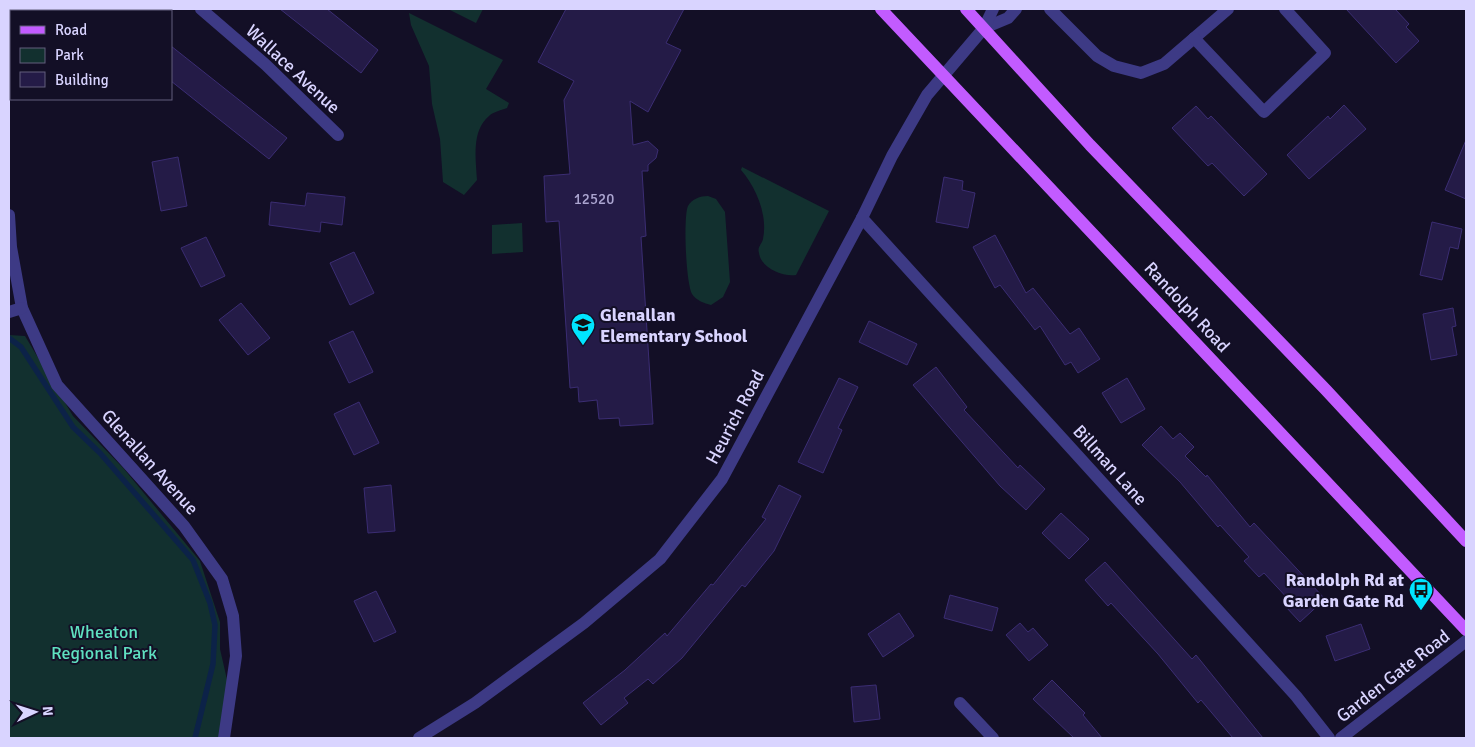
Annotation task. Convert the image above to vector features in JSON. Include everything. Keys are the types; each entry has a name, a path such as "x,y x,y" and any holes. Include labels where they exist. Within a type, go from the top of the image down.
{"main road":[{"name":"Randolph Road","path":"881,9 1466,630"},
{"path":"966,9 1090,145 1326,390 1466,541"}],"street":[{"name":"Wallace Avenue","path":"200,9 266,64 338,135"},
{"path":"984,28 993,9"},
{"path":"984,28 1008,18 1016,9"},
{"path":"1050,9 1097,56 1114,66 1142,73 1164,64 1228,9"},
{"path":"1194,38 1264,112 1326,53 1285,9"},
{"name":"Heurich Road","path":"419,738 475,703 584,623 660,559 722,478 862,218 892,156 927,95 984,28"},
{"name":"Glenallan Avenue","path":"9,215 11,247 22,308 58,386 184,526 222,579 233,616 236,656 224,738"},
{"name":"Billman Lane","path":"862,218 1296,696 1329,738"},
{"path":"9,312 22,308"},
{"name":"Garden Gate Road","path":"1341,738 1466,641"},
{"path":"960,703 993,738"}],"green space":[{"path":"448,9 483,9 476,23"},
{"path":"409,13 503,60 486,89 509,103 507,108 489,116 479,129 476,146 477,180 464,195 443,182 440,139 432,104 429,66 411,25"},
{"path":"742,167 829,211 796,275 779,273 768,267 761,258 759,249 763,239 764,220 760,202 741,170"},
{"path":"708,196 716,199 725,212 730,282 723,297 711,305 698,300 692,294 688,278 686,250 686,213 688,206 696,198"},
{"path":"522,223 523,252 492,254 492,225"},
{"name":"Wheaton Regional Park","path":"9,335 25,336 73,416 124,469 200,561 220,622 220,649 228,684 230,738 9,738"}],"building":[{"path":"280,9 327,9 378,50 361,73"},
{"name":"Glenallan Elementary School","path":"566,9 684,9 666,43 681,50 648,112 630,101 633,145 648,141 658,150 656,158 648,165 648,171 642,171 646,236 641,237 653,424 620,426 619,418 599,419 597,400 579,402 578,387 570,388 559,221 546,222 544,176 570,174 564,100 574,81 538,62"},
{"path":"1346,9 1395,9 1409,24 1406,27 1419,41 1396,63"},
{"path":"172,47 287,138 269,159 172,82"},
{"path":"1344,105 1366,129 1309,179 1287,155 1328,116 1330,119"},
{"path":"1196,106 1208,119 1211,116 1267,174 1244,196 1212,163 1208,166 1172,128"},
{"path":"1466,140 1466,199 1445,190"},
{"path":"178,157 187,206 161,211 152,162"},
{"path":"944,177 963,181 962,190 975,193 968,228 936,222"},
{"path":"307,193 345,197 342,225 321,222 320,232 269,225 271,202 305,206"},
{"path":"1432,222 1462,229 1458,249 1450,247 1442,280 1420,275"},
{"path":"995,235 1026,293 1033,288 1070,334 1079,328 1100,359 1078,373 1071,362 1065,365 1040,326 1035,330 1000,285 995,288 973,247"},
{"path":"206,237 225,276 201,287 181,248"},
{"path":"354,252 374,293 350,305 330,263"},
{"path":"241,303 270,338 248,355 219,320"},
{"path":"1453,308 1456,326 1452,327 1457,355 1431,360 1423,314"},
{"path":"869,321 917,344 907,365 859,342"},
{"path":"353,331 373,372 349,383 329,342"},
{"path":"936,367 967,407 964,410 1018,468 1020,465 1045,489 1026,510 1000,486 913,385"},
{"path":"839,378 858,387 838,428 842,430 823,473 798,462"},
{"path":"1127,378 1145,409 1121,423 1102,393"},
{"path":"359,402 379,443 354,455 334,414"},
{"path":"1161,426 1173,439 1180,433 1194,447 1185,456 1206,477 1207,475 1250,527 1254,523 1325,599 1300,622 1285,606 1290,601 1264,573 1259,577 1244,561 1249,557 1220,525 1218,527 1180,482 1142,445"},
{"path":"391,485 395,531 368,533 364,488"},
{"path":"779,485 801,496 774,551 745,587 742,585 682,658 653,684 648,679 624,698 628,703 601,725 583,703 625,670 665,633 667,636 711,584 713,585 766,519 762,517"},
{"path":"1061,513 1089,539 1069,559 1042,533"},
{"path":"1105,562 1192,659 1196,655 1263,738 1233,738 1201,700 1198,703 1158,654 1111,603 1108,606 1085,580"},
{"path":"376,591 396,632 374,642 354,601"},
{"path":"950,595 998,608 992,631 944,618"},
{"path":"899,613 914,636 883,657 868,634"},
{"path":"1020,623 1028,632 1033,628 1048,645 1029,661 1006,635"},
{"path":"1361,624 1370,649 1335,661 1326,636"},
{"path":"1052,680 1085,713 1083,715 1102,738 1074,738 1033,699"},
{"path":"876,685 880,719 854,722 851,687"}],"waterway":[{"path":"9,338 21,347 73,427 100,453 193,560 210,603 215,625 213,664 195,738"}],"place":[{"name":"Glenallan Elementary School","path":"583,346"},
{"name":"Randolph Rd at Garden Gate Rd","path":"1421,611"}]}
